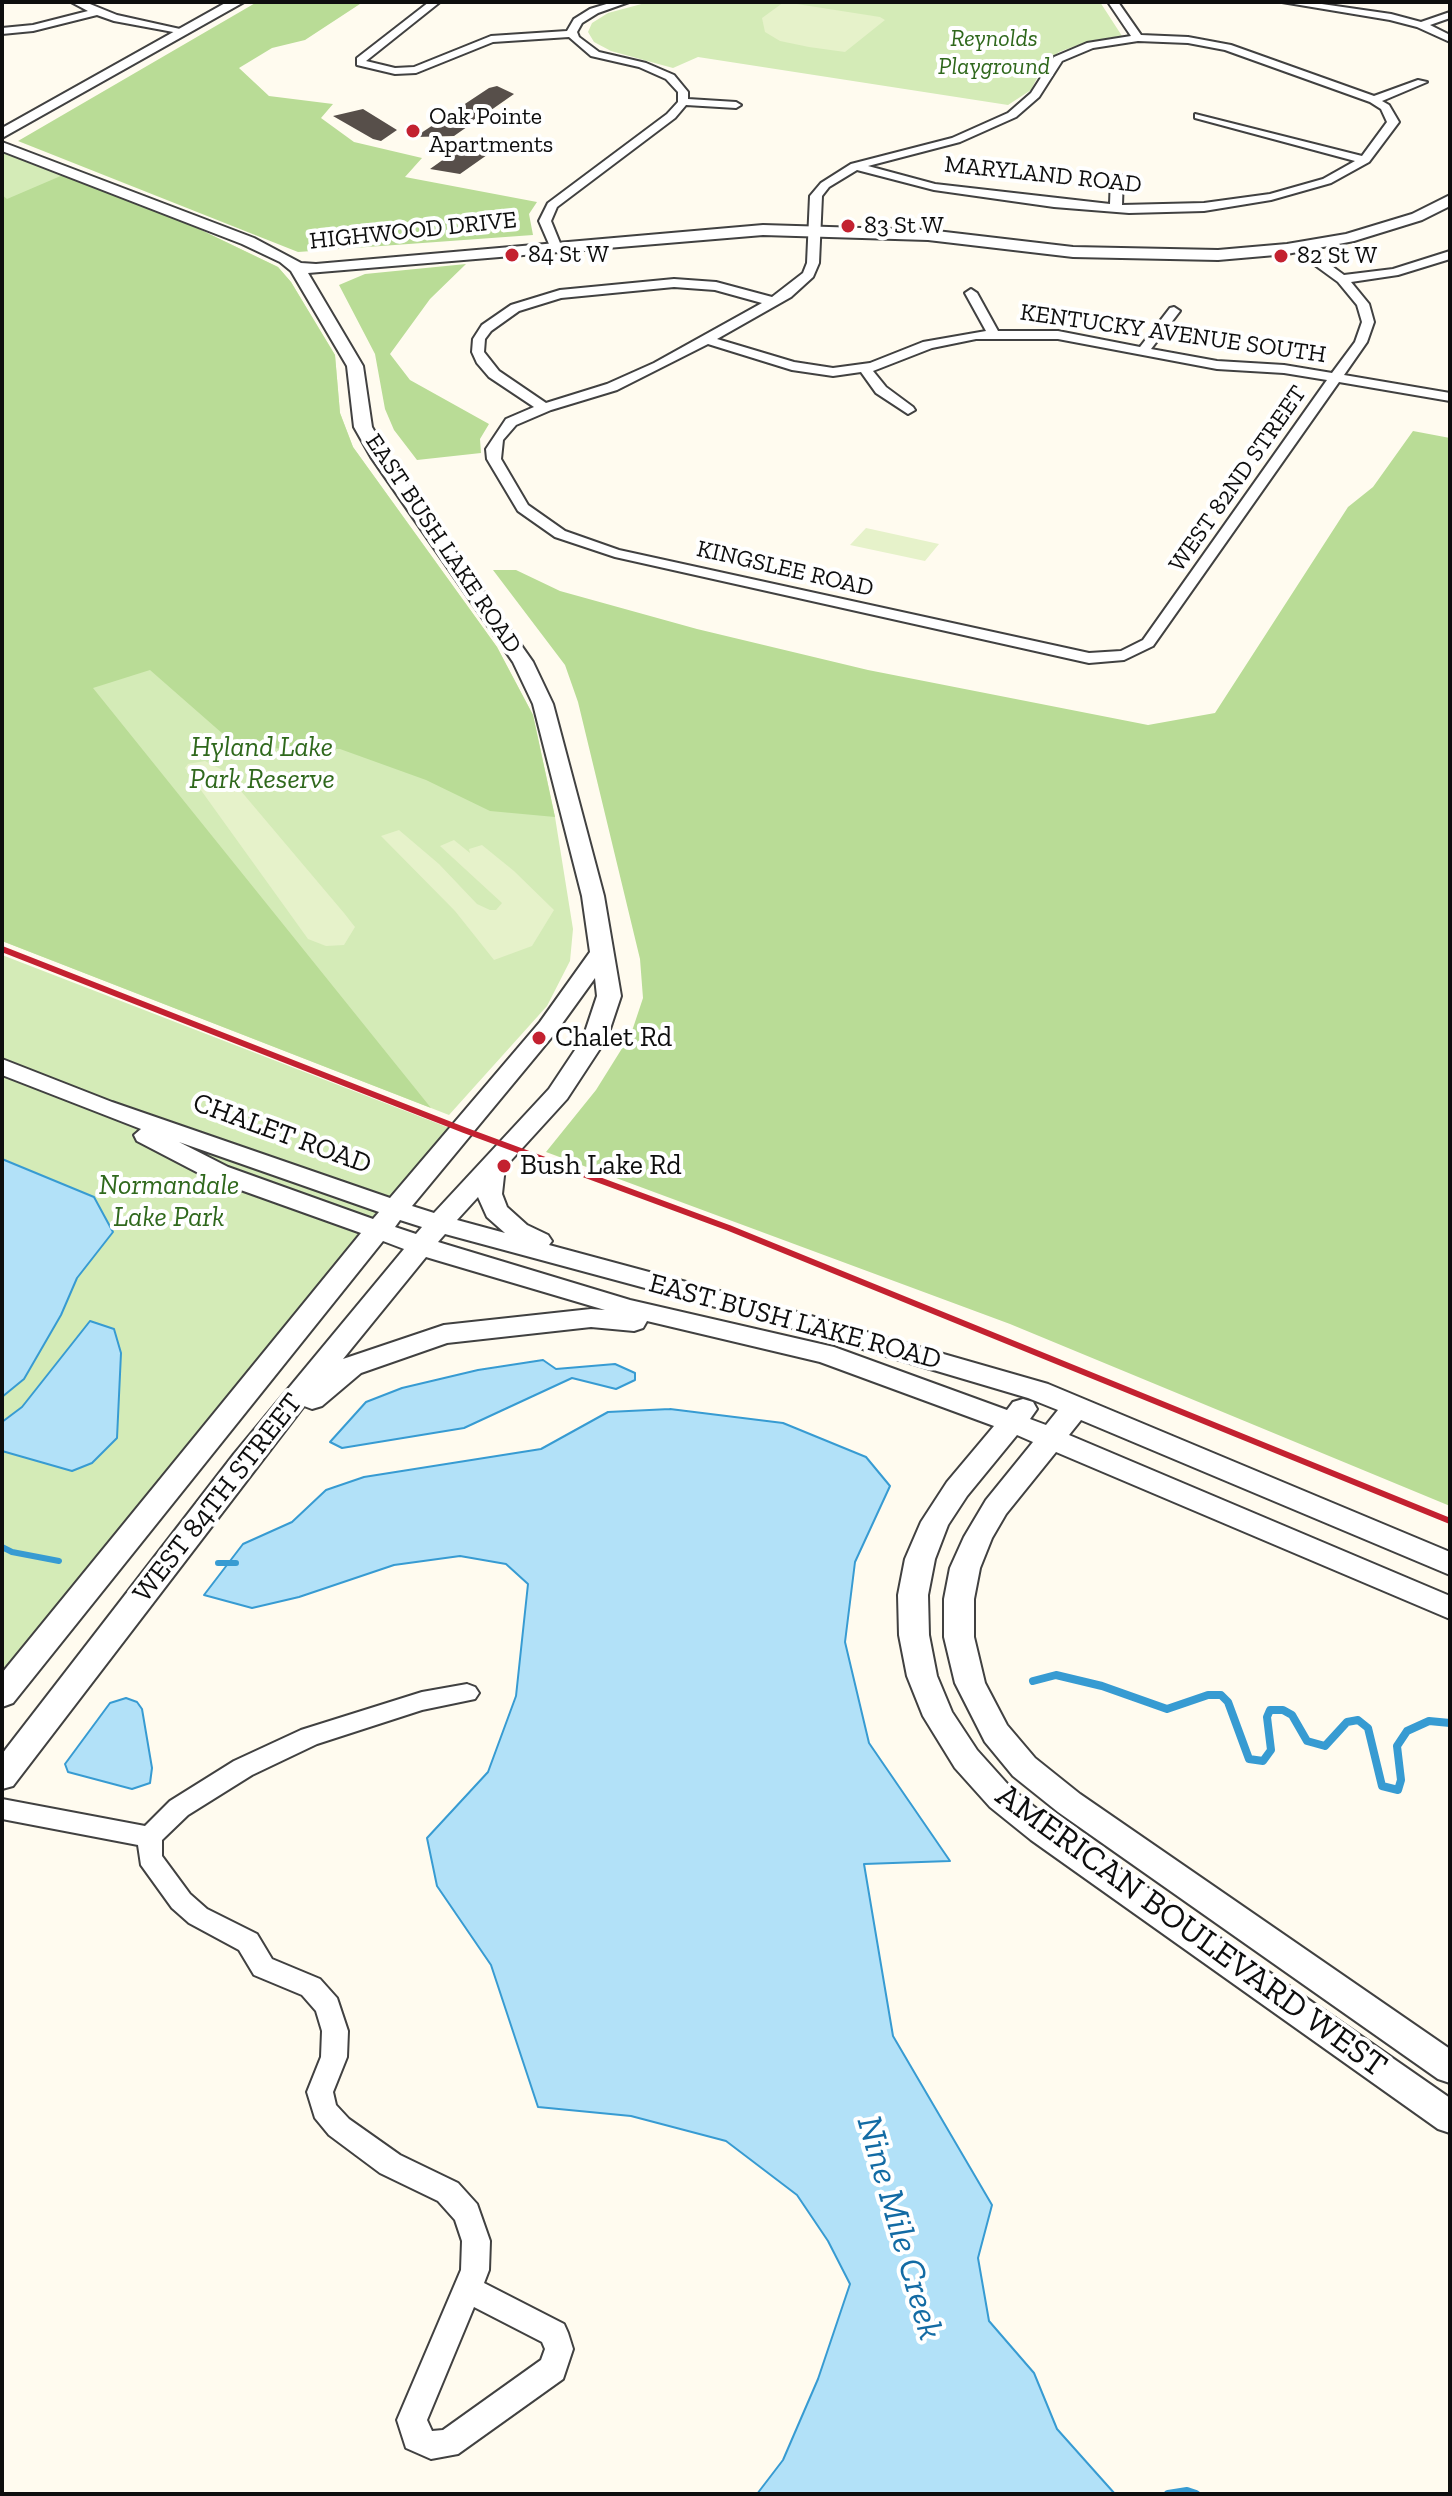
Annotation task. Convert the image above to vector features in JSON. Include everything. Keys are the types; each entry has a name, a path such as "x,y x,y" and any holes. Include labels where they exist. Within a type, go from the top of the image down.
{"street":[{"path":"76,2 95,12 184,31"},
{"path":"2,134 237,2"},
{"path":"435,2 361,63 395,71 416,70 491,39 572,34"},
{"path":"554,245 545,221 552,205 671,116 683,102 683,92 670,77 642,65 595,54 577,43 572,34 573,26 585,16 624,2"},
{"path":"1113,2 1138,38"},
{"path":"1287,2 1391,17 1421,25 1450,39"},
{"path":"2,31 33,28 95,12"},
{"path":"1421,25 1450,15"},
{"path":"774,302 716,286 674,283 560,294 515,308 486,328 479,339 478,352 494,374 545,408 612,387 708,340 774,302 801,284 809,274 813,263 816,196 837,175 855,166 981,131 1025,106 1058,59 1091,45 1138,38 1188,40 1227,47 1374,100 1385,107 1393,122 1365,160 1199,116"},
{"path":"1374,100 1422,82"},
{"path":"683,102 736,105"},
{"name":"EAST BUSH LAKE ROAD","path":"2,146 248,241 286,259 297,268 355,366 363,427 380,457 523,662 543,704 593,896 609,996 595,1038 558,1094 439,1224 794,1319 1038,1391 1450,1564"},
{"name":"MARYLAND ROAD","path":"855,166 966,192 1116,208 1204,207 1271,197 1327,181 1365,160"},
{"path":"1116,208 1117,176"},
{"name":"HIGHWOOD DRIVE","path":"297,268 314,262 694,234 813,230 928,235 1122,255 1218,255 1298,247 1384,228 1450,200"},
{"name":"HIGHWOOD DRIVE","path":"297,268 363,265 554,245"},
{"name":"WEST 82ND STREET","path":"1124,655 1148,643 1361,342 1368,322 1363,304 1342,279 1298,247"},
{"path":"1342,279 1394,272 1450,255"},
{"path":"313,295 326,276 363,265"},
{"path":"971,293 993,333"},
{"path":"1143,351 1174,311"},
{"name":"KENTUCKY AVENUE SOUTH","path":"708,340 812,370 865,369 950,339 993,333 1058,335 1217,365 1284,369 1450,397"},
{"path":"865,369 881,390 908,410"},
{"name":"KINGSLEE ROAD","path":"545,408 511,422 497,439 493,449 494,459 523,508 538,522 585,545 1089,658 1124,655"},
{"path":"387,1220 548,1027 601,953"},
{"name":"CHALET ROAD","path":"2,1066 103,1107 150,1137 219,1173 387,1220 439,1224"},
{"path":"493,1165 489,1194 496,1211 505,1221 518,1231 589,1266"},
{"name":"CHALET ROAD","path":"387,1220 421,1246"},
{"name":"WEST 84TH STREET","path":"2,1695 387,1220"},
{"name":"WEST 84TH STREET","path":"2,1777 244,1461 439,1224"},
{"name":"EAST BUSH LAKE ROAD","path":"421,1246 691,1324 824,1354 1012,1422 1450,1608"},
{"path":"244,1461 351,1366 444,1334 591,1318 691,1324"},
{"name":"AMERICAN BOULEVARD WEST","path":"1038,1391 957,1489 935,1522 920,1559 913,1595 914,1635 922,1676 938,1716 966,1759 1001,1798 1042,1831 1450,2118"},
{"name":"AMERICAN BOULEVARD WEST","path":"1076,1407 996,1507 978,1537 965,1568 959,1599 959,1637 970,1683 996,1733 1024,1767 1069,1803 1450,2068"},
{"path":"467,1693 422,1701 309,1737 243,1768 179,1808 150,1837 150,1858 181,1901 198,1916 248,1942 263,1967 311,1987 328,2006 335,2031 334,2057 320,2092 324,2110 339,2127 390,2164 448,2192 467,2213 476,2241 475,2270 467,2289 412,2420 416,2438 431,2445 448,2444 553,2369 559,2349 554,2333 467,2289"},
{"path":"2,1809 150,1837"}],"green space":[{"path":"257,2 363,2 305,40 272,48 239,68 269,96 333,104 321,118 354,142 422,158 405,177 537,202 529,214 533,235 298,252 18,141"},
{"name":"Reynolds Playground","path":"649,2 1100,2 1122,36 1089,41 1059,52 1044,64 1031,90 1008,105 698,57 673,68 611,51 594,42 588,32 592,23 608,13"},
{"path":"784,2 885,20 845,52 809,47 780,41 765,32 762,18"},
{"name":"Hyland Lake Park Reserve","path":"2,152 174,217 278,267 291,282 335,355 340,413 353,447 497,647 533,715 555,817 573,929 570,961 547,1006 449,1115 2,941"},
{"name":"Hyland Lake Park Reserve","path":"63,175 174,217 278,267 291,282 335,355 340,413 353,447 497,647 533,715 555,817 490,811 426,780 340,749 239,748 150,670 93,688 431,1108 2,941 2,195 7,199"},
{"path":"466,264 430,299 390,354 410,380 489,424 480,439 481,453 417,460 394,430 385,409 375,354 339,285 365,274"},
{"path":"1413,431 1450,438 1450,1506 1010,1324 546,1152 596,1090 631,1034 643,998 640,959 578,702 565,665 493,570 516,570 560,591 697,629 868,670 1148,725 1215,713 1348,507 1373,487"},
{"path":"866,528 939,544 925,561 850,545"},
{"path":"205,761 224,771 355,927 344,945 326,946 308,939 185,768 188,764"},
{"path":"399,830 439,864 477,904 490,910 496,910 502,903 440,846 454,840 470,853 469,849 482,845 514,871 554,910 532,946 494,960 455,911 381,836"},
{"name":"Normandale Lake Park","path":"2,955 452,1129 338,1261 2,1678"}],"water":[{"path":"2,1159 94,1197 113,1232 77,1278 61,1315 24,1379 2,1397"},
{"path":"90,1321 114,1329 121,1353 117,1438 92,1463 72,1471 2,1451 2,1422 22,1407"},
{"path":"543,1360 556,1369 615,1364 635,1373 635,1380 616,1389 572,1378 464,1428 342,1448 330,1442 366,1402 402,1388 478,1370"},
{"path":"670,1409 783,1423 866,1457 890,1486 855,1562 845,1642 869,1743 950,1861 864,1864 893,2036 992,2205 978,2258 989,2321 1034,2373 1057,2429 1115,2494 757,2494 783,2460 818,2379 850,2284 828,2241 797,2195 726,2141 631,2116 538,2107 491,1965 437,1886 427,1838 488,1772 516,1696 528,1584 506,1564 460,1556 394,1565 299,1597 252,1608 204,1595 243,1544 292,1522 326,1490 364,1477 541,1449 608,1412"},
{"path":"126,1698 137,1702 142,1709 152,1768 150,1783 132,1789 68,1772 65,1764 110,1703"}],"building":[{"path":"497,86 514,94 454,136 415,137 489,88"},
{"path":"363,109 397,130 381,141 333,116"},
{"path":"504,143 460,174 430,169 465,144"}],"waterway":[{"name":"Nine Mile Creek","path":"2,1547 12,1552 59,1561"},
{"name":"Nine Mile Creek","path":"218,1563 236,1563"},
{"path":"1033,1681 1056,1675 1102,1686 1167,1709 1208,1695 1221,1695 1228,1702 1249,1759 1263,1761 1271,1750 1267,1717 1270,1710 1283,1710 1292,1715 1307,1741 1325,1746 1347,1722 1358,1720 1368,1728 1382,1786 1398,1790 1401,1780 1397,1746 1407,1731 1429,1721 1450,1723"},
{"name":"Nine Mile Creek","path":"1168,2494 1187,2491 1196,2494"}],"railway":[{"path":"2,949 464,1130 729,1228 1450,1521"}],"place":[{"name":"Oak Pointe Apartments","path":"413,131"},
{"name":"83 St W","path":"848,226"},
{"name":"84 St W","path":"512,255"},
{"name":"82 St W","path":"1281,256"},
{"name":"Chalet Rd","path":"539,1038"},
{"name":"Bush Lake Rd","path":"504,1166"}]}
